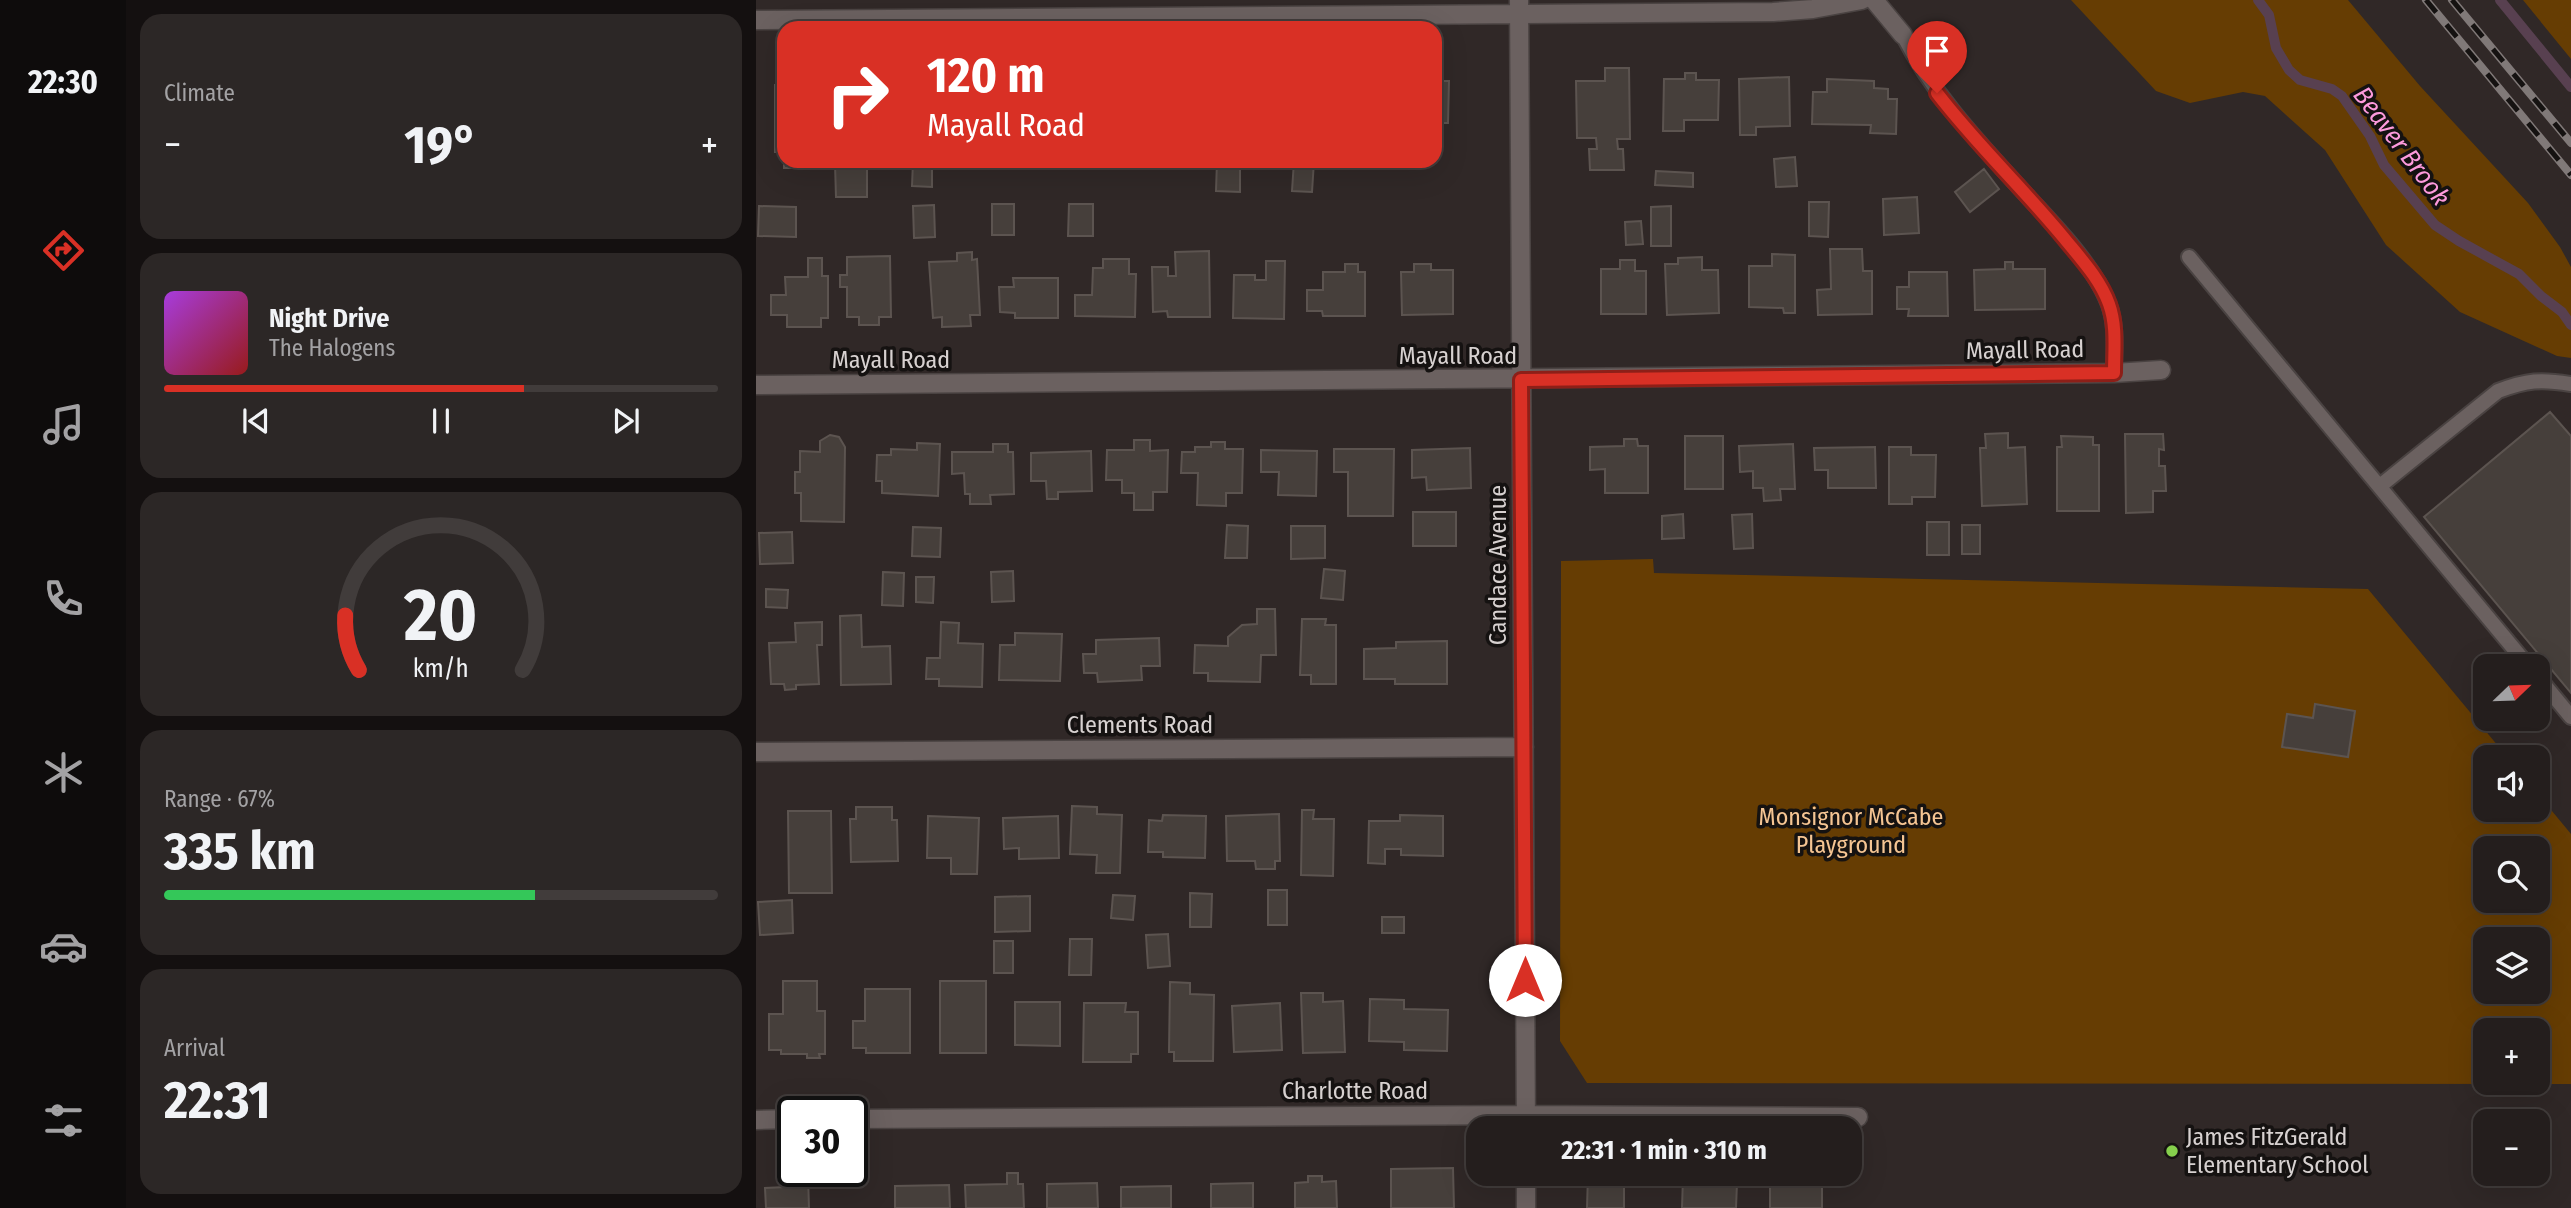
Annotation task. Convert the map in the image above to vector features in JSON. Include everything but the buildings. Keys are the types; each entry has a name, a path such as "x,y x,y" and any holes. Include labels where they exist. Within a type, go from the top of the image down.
{"street":[{"path":"756,20 1519,7 1773,12 1862,0"},
{"path":"1874,0 1903,35"},
{"name":"Candace Avenue","path":"1519,7 1525,1116"},
{"name":"Mayall Road","path":"756,385 1521,380 2114,373 2161,370"},
{"name":"Clements Road","path":"756,752 1524,747"},
{"path":"756,1120 777,1119"},
{"name":"Charlotte Road","path":"868,1119 1466,1122"},
{"path":"1526,1186 1526,1208"}],"lane":[{"path":"1903,35 1925,74 1952,113 2051,222 2091,272 2109,305 2113,322 2114,373"},
{"path":"2189,257 2518,654"},
{"path":"2380,486 2498,391 2522,382 2543,380 2571,384"},
{"path":"2550,692 2571,717"}],"green space":[{"path":"2071,0 2348,0 2420,86 2528,203 2560,247 2571,267 2571,358 2557,356 2460,312 2386,245 2325,150 2265,96 2243,92 2190,103 2156,91"},
{"path":"2523,0 2571,0 2571,59"},
{"name":"Monsignor McCabe Playground","path":"1653,559 1654,573 2368,589 2473,716 2473,732 2486,732 2497,745 2473,745 2473,822 2550,822 2550,809 2571,834 2571,1084 2550,1084 2550,1018 2473,1018 2473,1084 1587,1083 1560,1041 1561,561"}],"waterway":[{"name":"Beaver Brook","path":"2258,0 2269,15 2276,48 2289,70 2300,80 2332,89 2342,96 2370,136 2384,165 2435,225 2519,274 2562,312 2571,325"},
{"path":"2500,0 2571,87"}],"railway":[{"path":"2426,0 2571,175"},
{"path":"2452,0 2571,143"}],"place":[{"name":"James FitzGerald Elementary School","path":"2172,1151"}],"route":[{"path":"1525,980 1521,380 2114,373 2113,322 2109,305 2091,272 2051,222 1972,136 1937,93"}]}
